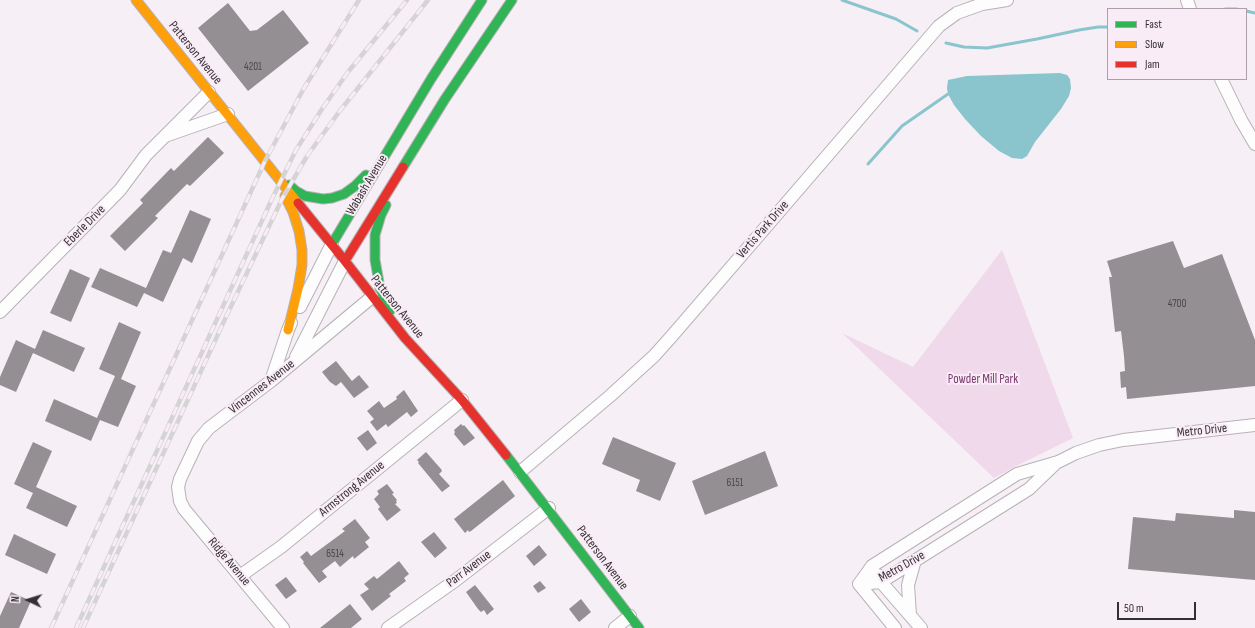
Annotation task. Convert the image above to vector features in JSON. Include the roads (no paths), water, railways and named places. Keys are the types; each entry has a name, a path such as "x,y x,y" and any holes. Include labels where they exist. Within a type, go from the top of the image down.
{"main road":[{"name":"Patterson Avenue","path":"136,0 332,244 404,338 462,400 549,508 639,628"},
{"name":"Wabash Avenue","path":"332,244 431,78 482,0"},
{"name":"Wabash Avenue","path":"345,261 445,99 512,0"},
{"path":"272,170 296,191 305,196 322,199 332,198 344,194 355,186 393,143"},
{"path":"404,338 380,288 374,260 375,235 381,215 412,152"},
{"path":"272,170 293,212 299,231 302,250 302,265 298,289 288,330"}],"street":[{"name":"Vertis Park Drive","path":"520,472 610,396 654,356 939,26 957,13 982,4 1007,0"},
{"path":"1222,80 1255,144"},
{"name":"Eberle Drive","path":"0,312 120,190 146,155 209,92"},
{"name":"Eberle Drive","path":"165,136 228,114"},
{"name":"Wabash Avenue","path":"271,381 288,330 332,244"},
{"name":"Wabash Avenue","path":"294,362 345,261"},
{"name":"Vincennes Avenue","path":"178,493 180,479 198,441 209,428 271,381 372,297"},
{"name":"Armstrong Avenue","path":"240,576 281,547 462,400"},
{"name":"Metro Drive","path":"859,584 872,566 1017,474 1058,462 1076,453 1099,445 1123,440 1255,426"},
{"name":"Metro Drive","path":"859,584 881,582 1029,489 1058,462"},
{"name":"Ridge Avenue","path":"178,493 184,509 284,628"},
{"name":"Parr Avenue","path":"388,628 456,580 549,508"},
{"path":"910,615 908,585 916,560"},
{"path":"872,566 881,582 921,628"},
{"path":"859,584 895,628"},
{"path":"615,628 630,616"}],"water":[{"path":"1060,73 1067,75 1070,79 1071,88 1069,96 1061,109 1035,142 1027,156 1022,159 1012,158 999,151 981,136 954,105 948,94 947,88 948,80 967,76"}],"waterway":[{"path":"842,0 896,19 917,31"},
{"path":"1247,11 1255,13"},
{"path":"946,43 964,47 987,48 1079,30 1107,27"},
{"path":"868,164 902,126 948,94"}],"railway":[{"path":"51,628 265,161 304,88 359,0"},
{"path":"76,628 271,201 296,150 348,72 407,0"},
{"path":"83,628 225,319 282,199 307,156 339,112 428,0"}],"park label":[{"name":"Powder Mill Park","path":"983,380"}]}
